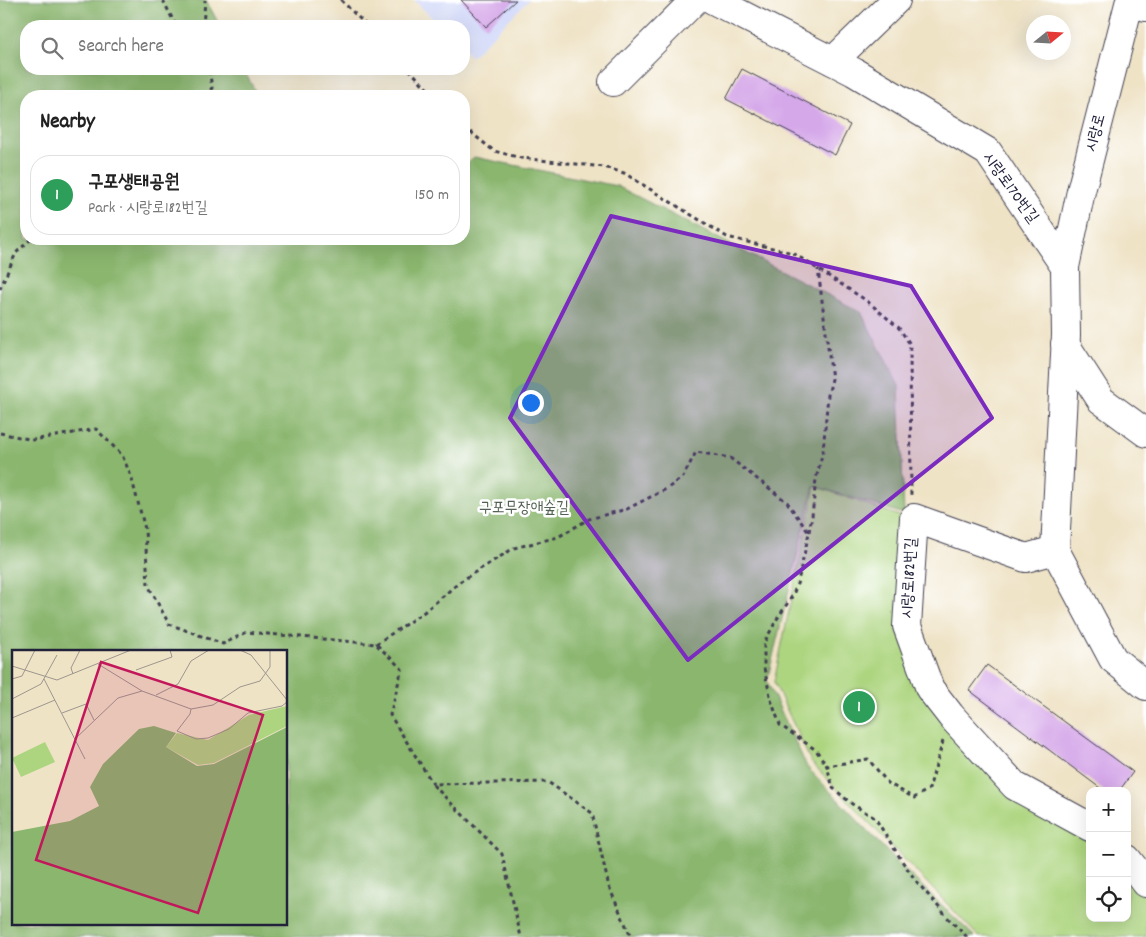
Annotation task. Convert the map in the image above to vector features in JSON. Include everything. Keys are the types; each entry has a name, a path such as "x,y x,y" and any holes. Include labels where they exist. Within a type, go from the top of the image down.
{"street":[{"path":"613,82 695,0"},
{"name":"시랑로170번길","path":"713,0 854,72 988,152 1065,267"},
{"path":"832,61 896,0"},
{"name":"시랑로","path":"1065,267 1081,191 1130,0"},
{"path":"1140,0 1146,7"},
{"path":"1065,267 1066,344 1055,550 1113,659 1146,686"},
{"path":"1066,344 1101,400 1146,433"},
{"name":"시랑로182번길","path":"1055,550 1026,558 914,518 907,626 930,688 951,716 1014,786 1086,825"},
{"path":"1131,864 1146,883"}],"path":[{"path":"163,0 173,20"},
{"path":"203,20 205,0"},
{"path":"341,0 361,20"},
{"path":"210,75 212,88 210,90"},
{"path":"415,75 428,90"},
{"path":"470,132 494,151 521,158 604,167 624,173 727,237 793,253 867,301 899,328 910,344 911,500 914,518"},
{"path":"0,289 16,253 25,245"},
{"path":"818,269 832,379 828,395 823,451 816,479 809,533 798,581 793,595 764,643 764,668 771,700 780,725 816,750 827,766 833,788 852,804 875,818 917,882 967,937"},
{"path":"0,433 33,440 96,429 122,455 131,476 145,529 148,585 169,624 223,644 246,632 376,644 402,669 390,714 433,784 502,854 521,937"},
{"path":"376,644 424,612 461,581 514,548 558,537 589,519 626,508 668,488 683,477 696,452 730,458 787,502 809,533"},
{"path":"827,766 868,759 888,783 914,798 929,789 951,716"},
{"path":"433,784 548,782 592,813 609,887 631,937"}],"highlighted area":[{"path":"611,216 911,286 992,418 688,660 510,418"}],"shaded area":[{"path":"414,0 529,0 471,57 470,20 434,20"}],"green space":[{"name":"구포무장애숲길","path":"0,0 206,0 217,20 20,20 20,75 246,75 255,90 20,90 20,245 470,245 470,161 474,157 617,186 861,312 899,386 904,514 814,486 767,681 807,767 899,864 975,937 0,937"},
{"path":"815,486 905,518 922,693 1086,835 1086,922 1131,922 1131,879 1146,898 1146,937 979,937 811,762 774,682"}],"building":[{"path":"461,0 516,0 486,27"},
{"path":"742,69 850,125 835,155 726,99"},
{"path":"987,665 1133,772 1122,787 1099,787 969,690"}],"place":[{"name":"구포생태공원","path":"859,707"}]}
